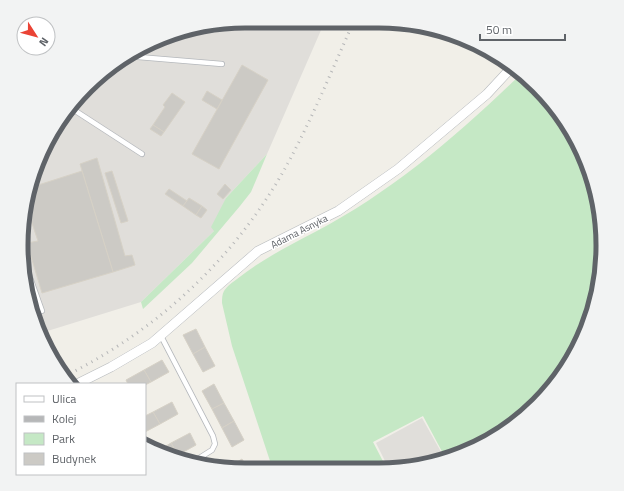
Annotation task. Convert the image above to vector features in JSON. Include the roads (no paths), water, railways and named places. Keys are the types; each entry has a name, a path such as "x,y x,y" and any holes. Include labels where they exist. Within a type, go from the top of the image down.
{"street":[{"name":"Adama Asnyka","path":"79,383 111,367 152,343 258,252 338,211 398,169 487,94 508,71"}],"lane":[{"path":"137,57 222,64"},
{"path":"75,111 142,154"},
{"path":"31,280 42,311"},
{"path":"161,336 213,436 215,444 212,450 199,458"}],"railway":[{"path":"70,373 130,338 161,315 216,264 240,235 263,204 293,154 351,28"}]}
